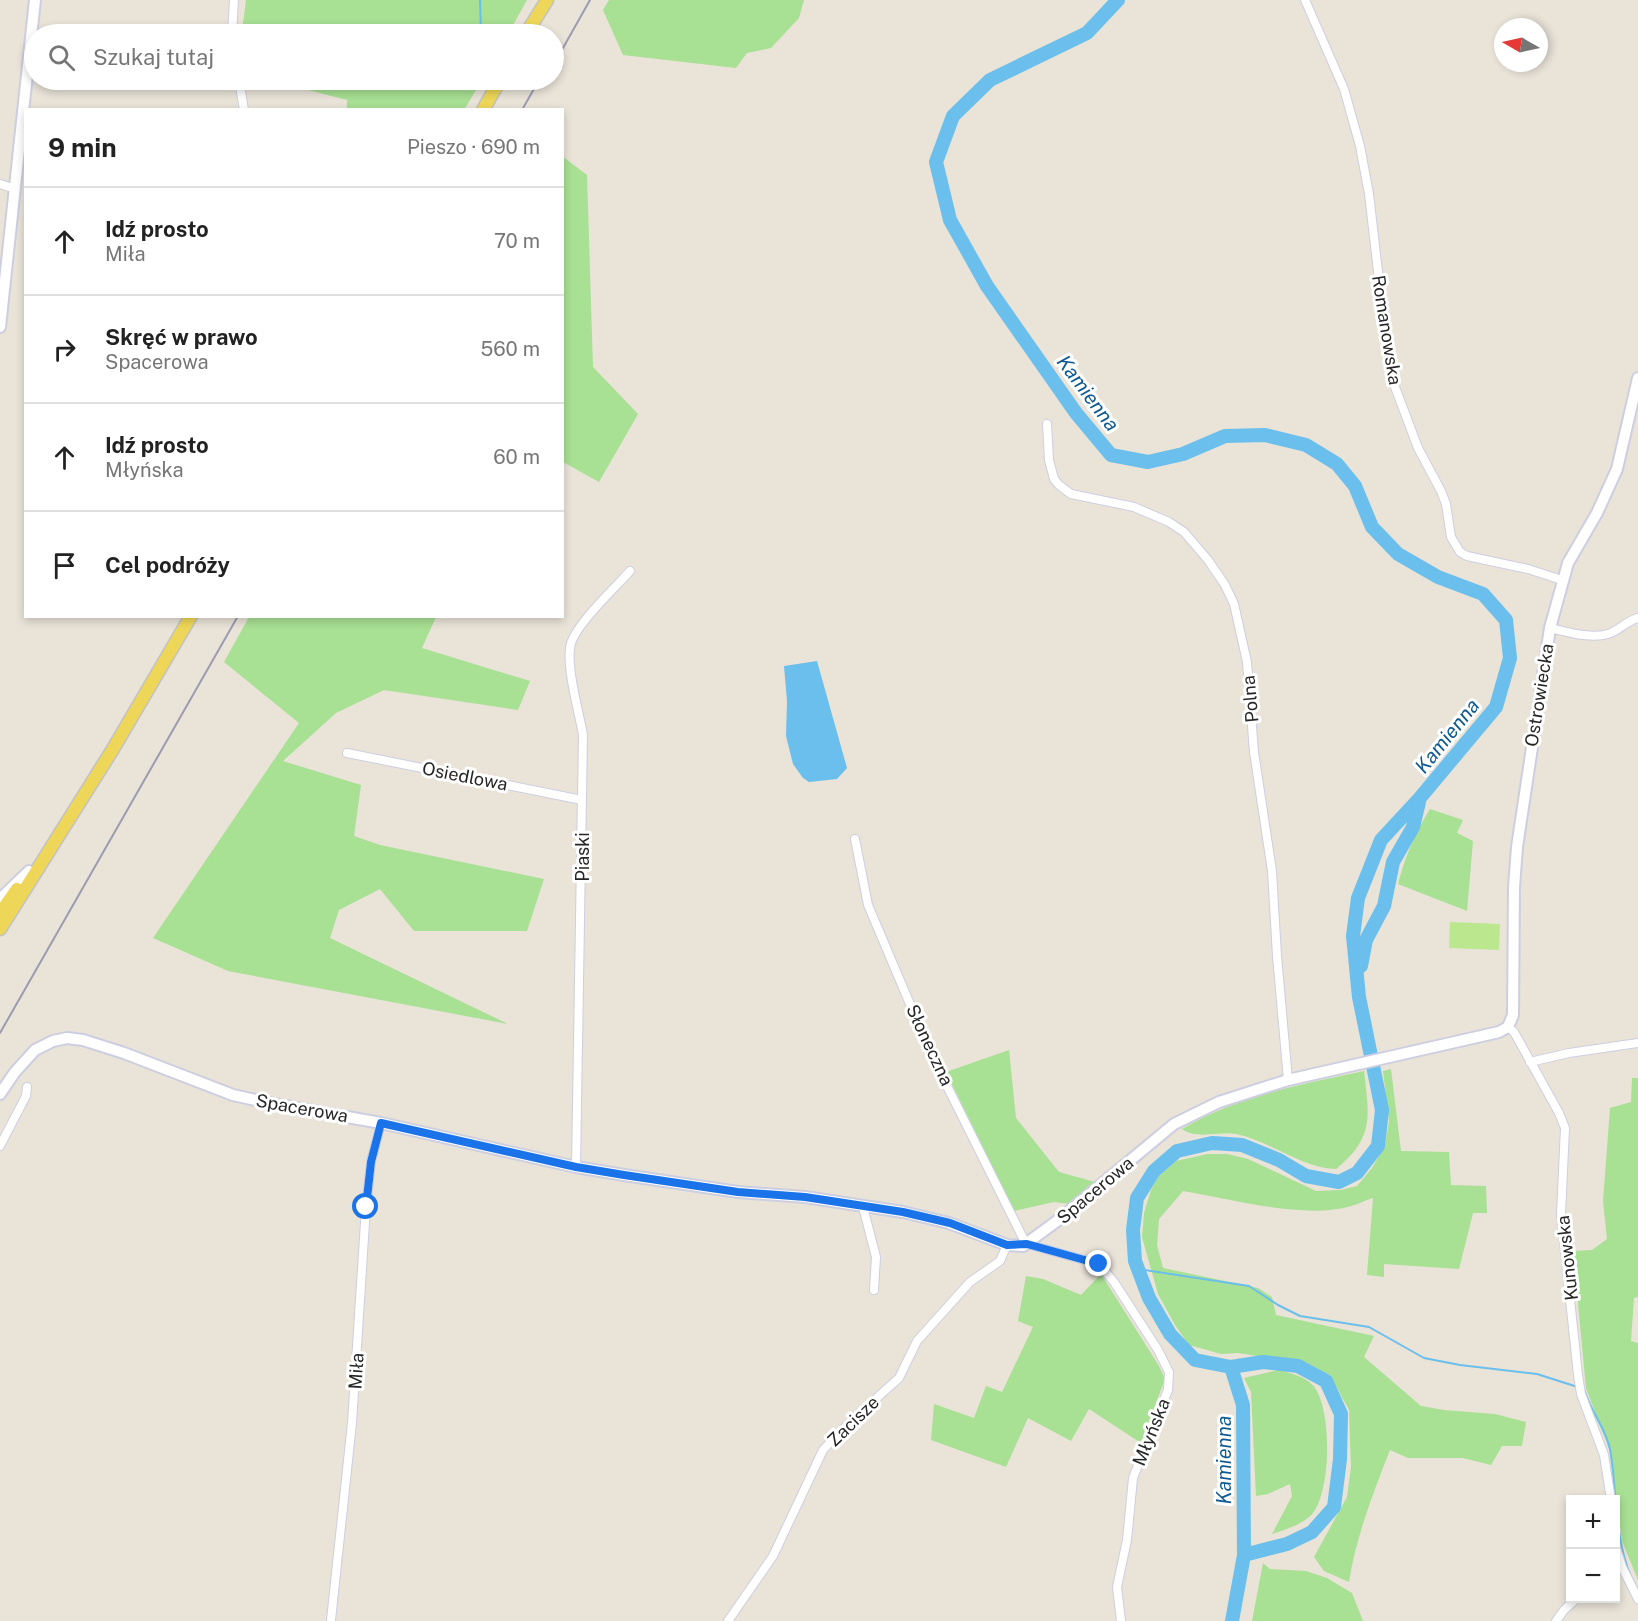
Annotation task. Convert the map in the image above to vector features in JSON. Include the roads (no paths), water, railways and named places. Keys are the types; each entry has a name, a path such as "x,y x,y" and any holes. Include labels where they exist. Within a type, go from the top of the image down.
{"main road":[{"path":"532,24 547,0"},
{"path":"484,108 495,90"},
{"path":"0,924 113,749 190,618"},
{"path":"0,924 29,871 70,815"}],"street":[{"path":"32,24 34,0"},
{"path":"233,24 234,0"},
{"name":"Romanowska","path":"1305,0 1344,89 1360,146 1369,194 1387,349 1395,387 1418,448 1446,504 1451,537 1460,552 1467,556 1528,569 1562,580"},
{"path":"25,108 26,90"},
{"path":"241,90 244,108"},
{"path":"0,327 23,132"},
{"path":"0,184 15,189"},
{"name":"Ostrowiecka","path":"1508,1027 1513,1015 1514,887 1517,847 1550,628 1562,580 1574,550 1608,492 1623,446 1638,378"},
{"name":"Polna","path":"1047,424 1048,460 1054,479 1059,485 1071,494 1134,507 1169,522 1192,540 1208,560 1225,585 1234,604 1247,662 1254,752 1272,871 1288,1080"},
{"name":"Piaski","path":"576,1167 584,735 573,681 570,652 572,641 579,629 630,571"},
{"path":"1550,628 1584,635 1610,634 1629,621 1638,618"},
{"name":"Osiedlowa","path":"347,753 582,800"},
{"name":"Słoneczna","path":"855,838 868,905 932,1056 1027,1244"},
{"path":"0,898 29,871"},
{"name":"Spacerowa","path":"0,1094 15,1072 35,1050 44,1044 67,1038 98,1044 233,1095 381,1123 576,1167 702,1187 805,1197 903,1212 950,1223 1007,1245 1027,1244 1174,1124 1219,1102 1288,1080 1499,1032 1508,1027"},
{"name":"Kunowska","path":"1508,1027 1514,1032 1565,1128 1561,1214 1581,1394 1604,1455 1610,1495"},
{"path":"1530,1062 1569,1053 1638,1043"},
{"path":"0,1146 26,1096 27,1087"},
{"name":"Miła","path":"331,1620 350,1441 366,1207 371,1162 381,1123"},
{"path":"864,1207 868,1233 876,1257 874,1290"},
{"name":"Młyńska","path":"1027,1244 1099,1264 1158,1350 1169,1372 1168,1390 1133,1478 1128,1540 1117,1587 1120,1621"},
{"name":"Zacisze","path":"728,1621 774,1556 823,1450 852,1420 899,1378 917,1341 970,1282 1000,1261 1007,1245"},
{"path":"1620,1570 1638,1599"},
{"path":"1556,1621 1572,1603"}],"water":[{"path":"817,661 847,768 837,779 809,782 803,778 793,764 786,736 787,701 784,666"}],"waterway":[{"path":"480,0 481,24"},
{"name":"Kamienna","path":"1118,0 1087,33 990,80 953,116 936,162 950,220 987,286 1076,413 1111,455 1148,462 1183,454 1225,436 1265,435 1306,445 1337,464 1355,486 1372,527 1398,554 1438,577 1483,594 1506,620 1510,658 1496,707 1419,799 1381,840 1358,898 1353,936 1359,997 1382,1110 1378,1146 1357,1173 1339,1182 1306,1176 1279,1160 1242,1145 1212,1143 1177,1151 1154,1171 1137,1198 1133,1230 1135,1261 1149,1298 1170,1334 1195,1360 1231,1367 1243,1405 1244,1555 1232,1621"},
{"name":"Kamienna","path":"1361,966 1366,940 1384,906 1393,862 1413,827 1419,802"},
{"path":"1138,1269 1249,1286 1300,1316 1369,1327 1424,1358 1460,1365 1537,1374 1584,1389 1610,1449 1620,1539 1624,1557 1638,1590"},
{"name":"Kamienna","path":"1231,1367 1263,1362 1298,1366 1326,1381 1341,1414 1340,1459 1334,1507 1312,1532 1287,1544 1244,1555"}],"railway":[{"path":"564,46 590,0"},
{"path":"523,108 533,90"},
{"path":"0,1033 237,618"}]}
